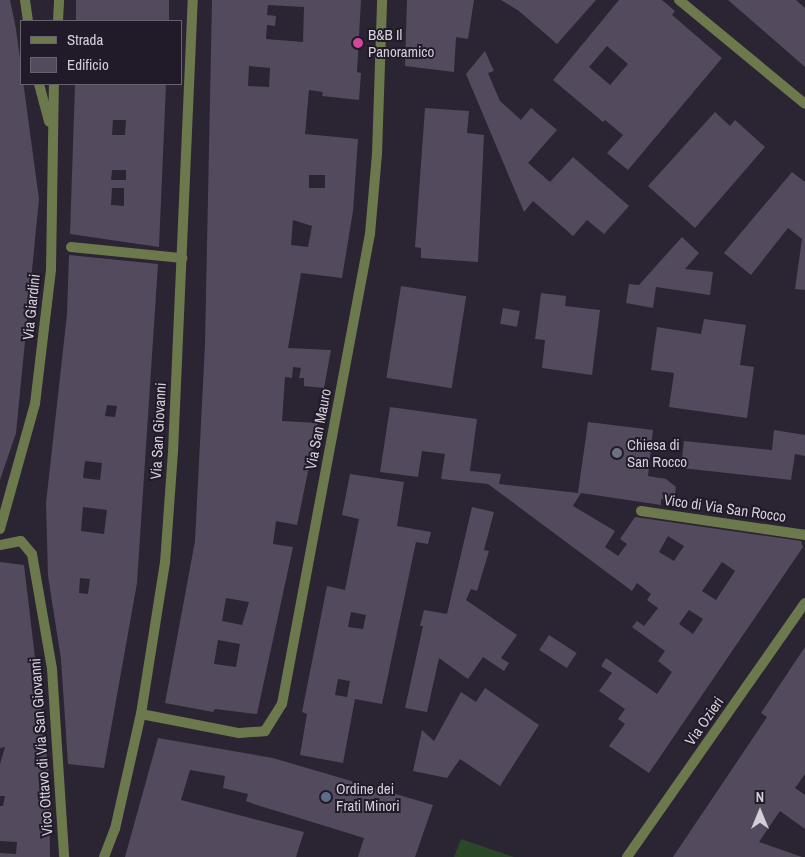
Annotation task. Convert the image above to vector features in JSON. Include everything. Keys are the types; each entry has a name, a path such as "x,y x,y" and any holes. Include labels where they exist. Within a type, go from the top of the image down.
{"street":[{"path":"25,0 28,20"},
{"path":"58,20 59,0"},
{"name":"Via San Giovanni","path":"104,857 115,829 141,714 165,564 182,258 192,0"},
{"name":"Via San Mauro","path":"141,714 239,733 265,731 282,704 370,234 377,154 382,0"},
{"path":"679,0 805,104"},
{"path":"39,85 52,132"},
{"name":"Via Giardini","path":"0,530 36,404 51,269 54,85"},
{"path":"71,247 182,258"},
{"name":"Vico di Via San Rocco","path":"641,511 805,535"},
{"name":"Vico Ottavo di Via San Giovanni","path":"0,545 21,541 32,554 52,669 64,857"},
{"name":"Via Ozieri","path":"627,857 805,603"}],"green space":[{"path":"461,839 514,857 454,857"}],"building":[{"path":"0,0 10,0 20,59 20,85 24,85 39,199 16,433 0,480"},
{"path":"76,0 169,0 169,20 76,20"},
{"path":"212,0 361,0 357,72 361,73 359,100 322,96 323,92 309,90 305,134 358,139 353,211 342,278 301,273 288,348 331,350 324,388 304,386 304,378 299,378 301,368 293,367 292,378 285,377 282,421 318,423 297,525 276,521 273,544 293,547 257,714 215,709 213,712 165,703 195,541 205,344","holes":["268,5 304,7 303,42 266,39 267,25 275,26 276,16 267,15","249,66 270,68 269,87 248,86","309,175 325,175 325,188 309,188","293,220 312,226 308,247 291,245","226,598 249,602 242,625 222,621","218,640 240,644 236,667 214,664"]},
{"path":"407,0 474,0 468,39 456,37 454,72 405,66"},
{"path":"501,0 596,0 557,44 519,11"},
{"path":"619,0 662,0 675,11 672,15 722,58 628,170 607,153 623,135 605,120 603,122 553,80","holes":["607,46 628,64 610,85 589,67"]},
{"path":"728,0 796,0 805,8 805,67"},
{"path":"485,51 494,71 488,73 500,101 521,120 531,108 557,130 528,163 550,182 573,157 629,206 604,234 587,220 573,236 533,201 524,212 466,74"},
{"path":"75,85 166,85 159,247 70,234","holes":["113,120 126,120 125,135 112,135","112,170 126,170 126,180 111,180","112,188 124,188 124,206 111,205"]},
{"path":"425,108 469,111 467,133 484,135 478,262 421,258 421,248 415,247"},
{"path":"715,112 730,126 735,120 765,147 695,228 648,186"},
{"path":"792,172 805,182 805,290 795,289 802,239 788,228 751,275 724,253"},
{"path":"682,237 699,253 685,269 713,272 710,295 656,287 653,308 626,303 629,284 639,285"},
{"path":"69,255 158,264 137,583 104,768 68,764 61,659 48,576 46,503 67,314","holes":["107,405 117,406 115,417 105,416","85,461 102,463 100,480 83,478","83,507 107,510 104,534 81,531","80,578 90,579 88,594 79,593"]},
{"path":"401,286 466,296 452,388 386,378"},
{"path":"541,293 566,296 565,306 600,310 592,375 542,368 545,340 535,339"},
{"path":"503,308 520,311 517,327 500,324"},
{"path":"704,319 746,325 740,365 754,367 747,418 669,407 674,373 651,370 657,327 701,334"},
{"path":"390,407 477,419 470,471 501,474 499,484 578,493 588,422 653,430 648,476 666,479 676,487 674,501 661,499 661,505 581,493 573,506 615,531 605,547 618,556 627,544 620,539 635,517 801,541 803,547 649,773 609,746 625,724 618,719 625,709 599,691 612,673 601,666 606,658 657,694 672,672 658,661 665,651 632,627 637,621 644,626 658,608 647,600 651,594 637,583 632,591 488,484 441,479 445,454 422,451 418,477 380,472","holes":["668,536 684,546 674,561 659,552","722,562 735,571 716,600 702,591","689,610 703,619 693,634 679,624"]},
{"path":"774,430 805,435 805,456 795,454 791,480 681,468 684,441 772,450"},
{"path":"350,474 404,482 397,526 431,532 428,544 416,542 382,704 355,699 343,763 300,755 307,714 302,712 327,586 345,590 359,519 342,515","holes":["351,612 366,615 363,629 348,627","338,679 350,681 347,697 335,695"]},
{"path":"472,507 494,512 484,550 489,551 477,591 471,589 466,600 517,635 501,658 509,663 504,671 483,657 468,679 439,658 427,712 405,708 423,626 420,626 424,610 447,614"},
{"path":"0,562 24,565 49,775 50,857 0,857 0,853 16,854 17,842 0,841 0,806 3,806 5,796 0,796 0,764 5,747 0,748"},
{"path":"549,635 577,653 567,668 539,650"},
{"path":"805,647 805,774 795,788 805,795 805,829 780,811 759,842 802,857 673,857 767,717 761,713"},
{"path":"485,688 539,725 500,786 460,759 447,778 413,771 422,730 434,741 461,692 476,702"},
{"name":"Ordine dei Frati Minori","path":"158,738 273,758 433,805 415,857 358,857 364,838 246,801 248,794 223,788 225,776 190,770 181,800 304,832 296,857 125,857"}],"place":[{"name":"B&B Il Panoramico","path":"358,43"},
{"name":"Chiesa di San Rocco","path":"617,453"},
{"name":"Ordine dei Frati Minori","path":"326,797"}]}
